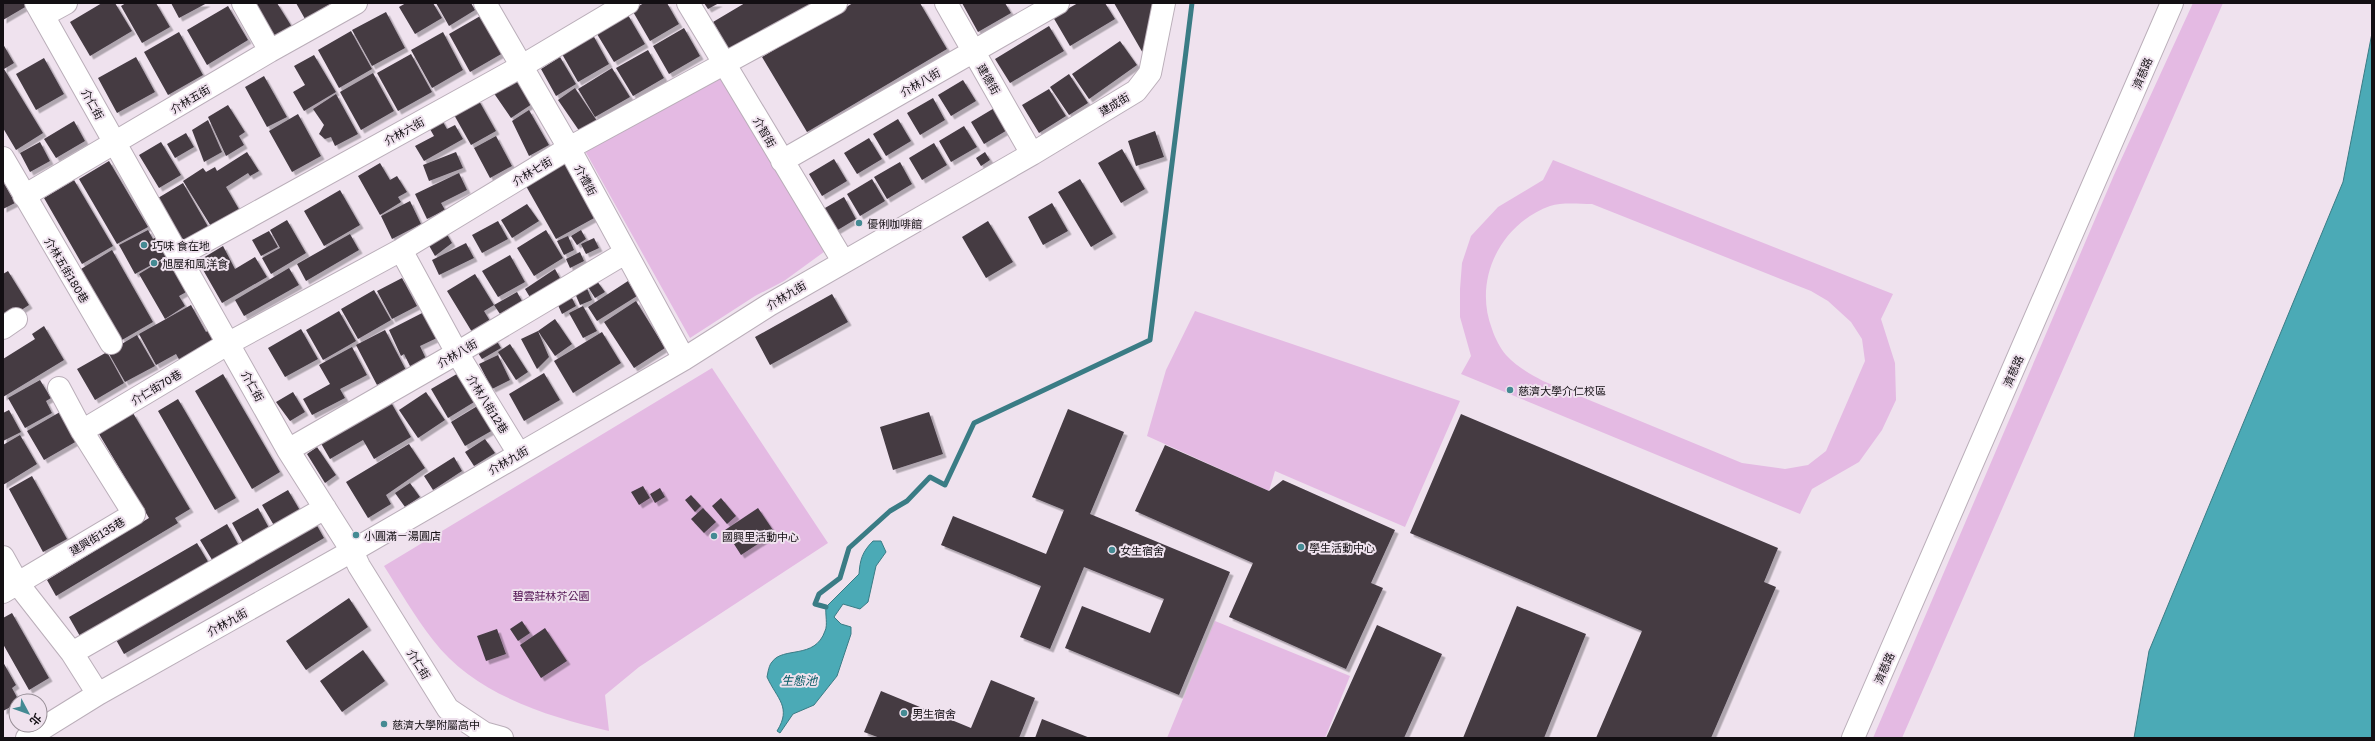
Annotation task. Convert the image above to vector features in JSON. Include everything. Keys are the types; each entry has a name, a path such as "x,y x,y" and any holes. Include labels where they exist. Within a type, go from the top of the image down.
{"street":[{"path":"40,9 66,3"},
{"path":"243,3 270,51"},
{"name":"介林五街","path":"24,196 270,51 356,3"},
{"name":"介禮街","path":"485,3 569,148 684,359"},
{"name":"介林六街","path":"178,256 522,66 628,3"},
{"name":"介智街","path":"688,3 843,261"},
{"name":"介林七街","path":"229,343 401,250 569,148 836,3"},
{"name":"建德街","path":"946,3 1032,154"},
{"name":"介林八街","path":"782,161 1058,3"},
{"name":"建成街","path":"1032,154 1136,91 1150,73 1164,3"},
{"name":"濟慈路","path":"1853,738 2172,3"},
{"name":"介仁街","path":"40,9 114,144 229,343 288,450 352,551 359,566 448,709 484,733 502,738"},
{"name":"介林九街","path":"27,738 98,694 352,551 684,359 843,261 1032,154"},
{"name":"介林五街180巷","path":"3,158 111,343"},
{"name":"介林八街12巷","path":"401,250 457,353 519,454"},
{"name":"介林八街","path":"288,450 457,353 625,253"},
{"name":"介仁街70巷","path":"82,431 229,343"},
{"path":"59,388 82,431"},
{"name":"建興街135巷","path":"10,588 134,514 82,431"},
{"path":"72,653 325,508"},
{"path":"3,557 10,588 72,653 98,694"}],"green space":[{"path":"2193,3 2223,3 1902,738 1873,738 2114,175"},
{"path":"722,72 828,249 784,281 755,296 690,338 584,149"},
{"path":"1553,160 1893,294 1881,319 1895,363 1896,400 1882,430 1859,462 1812,489 1800,514 1461,374 1471,356 1460,317 1460,289 1462,263 1471,236 1498,207 1543,180","holes":["1560,204 1592,204 1811,291 1828,301 1851,322 1862,339 1865,361 1826,451 1808,465 1785,469 1742,463 1543,381 1528,373 1510,359 1498,343 1492,329 1487,310 1486,292 1489,273 1495,256 1505,240 1517,226 1532,214 1550,206"]},
{"path":"1195,311 1460,401 1405,527 1275,471 1269,491 1147,436 1166,370"},
{"name":"碧雲莊林芥公園","path":"712,368 828,543 639,667 605,695 609,731 536,710 513,700 490,689 469,675 450,659 433,640 420,622 384,566"},
{"path":"1215,621 1350,676 1325,738 1167,738"}],"water":[{"path":"2372,33 2372,738 2134,738 2149,651 2343,182"},
{"name":"生態池","path":"873,541 881,541 886,552 876,566 868,602 860,609 843,604 834,617 841,624 851,627 851,634 837,676 814,705 793,714 780,733 777,731 783,716 783,709 779,697 767,677 770,665 777,657 807,649 814,646 820,640 826,629 826,607 859,574 862,556"}],"building":[{"path":"3,3 32,3 3,20"},
{"path":"102,3 115,3 132,31 90,56 70,22"},
{"path":"126,3 156,3 170,27 142,43 121,6"},
{"path":"171,3 207,3 179,18"},
{"path":"246,3 277,3 292,27 276,38"},
{"path":"296,3 332,3 305,19"},
{"path":"406,3 433,3 442,18 415,34 399,7"},
{"path":"436,3 471,3 475,10 449,26"},
{"path":"644,3 667,3 679,24 650,41 632,10"},
{"path":"704,3 719,3 708,9"},
{"path":"745,3 816,3 731,53 713,22"},
{"path":"853,3 920,3 947,49 807,132 762,57"},
{"path":"962,3 1005,3 1011,13 978,32"},
{"path":"1078,3 1105,3 1115,19 1070,46 1053,17"},
{"path":"1114,3 1157,3 1144,55"},
{"path":"228,6 248,40 207,65 187,30"},
{"path":"386,12 405,48 372,66 352,30"},
{"path":"482,15 503,53 470,72 449,34"},
{"path":"628,15 645,44 614,62 597,34"},
{"path":"1049,26 1064,51 1010,83 995,59"},
{"path":"684,28 700,56 669,74 653,46"},
{"path":"351,31 372,69 339,88 318,50"},
{"path":"179,32 203,75 168,95 144,52"},
{"path":"443,32 463,70 432,88 411,50"},
{"path":"593,35 609,64 578,82 562,54"},
{"path":"1120,41 1137,65 1089,99 1072,74"},
{"path":"3,44 14,63 4,69 43,133 16,150 3,128"},
{"path":"648,50 664,78 633,96 616,68"},
{"path":"411,54 432,92 398,111 377,73"},
{"path":"314,55 336,92 304,111 293,92 305,85 294,66"},
{"path":"136,57 155,92 117,113 98,78"},
{"path":"560,57 576,84 556,96 541,69"},
{"path":"44,58 64,94 36,110 16,74"},
{"path":"612,68 630,97 595,117 578,89"},
{"path":"373,73 394,111 361,130 340,92"},
{"path":"1069,74 1088,103 1069,115 1050,87"},
{"path":"513,75 532,104 511,118 491,89"},
{"path":"264,76 287,117 267,127 245,87"},
{"path":"963,80 976,101 951,116 938,95"},
{"path":"575,88 597,121 580,132 558,100"},
{"path":"1049,89 1066,116 1039,133 1022,105"},
{"path":"336,94 358,134 335,146 331,137 325,139 319,134 324,125 313,109"},
{"path":"933,98 945,120 920,135 907,113"},
{"path":"478,99 496,131 471,145 453,113"},
{"path":"228,105 245,132 239,136 244,145 226,156 208,117"},
{"path":"996,107 1009,129 984,144 971,122"},
{"path":"529,110 549,145 529,156 512,121"},
{"path":"298,114 321,156 292,172 269,131"},
{"path":"440,117 447,129 455,125 463,139 424,161 415,146 434,136 427,124"},
{"path":"898,119 911,141 886,156 873,134"},
{"path":"208,120 222,152 204,162 192,130"},
{"path":"74,121 85,141 56,158 44,139"},
{"path":"964,126 977,147 951,162 939,141"},
{"path":"1155,131 1164,157 1136,166 1128,141"},
{"path":"186,133 194,147 175,158 167,144"},
{"path":"496,136 512,166 490,178 474,148"},
{"path":"869,138 882,159 857,174 844,153"},
{"path":"40,142 50,161 30,172 20,153"},
{"path":"161,142 181,175 159,188 139,155"},
{"path":"934,143 947,165 922,180 909,158"},
{"path":"1122,149 1145,189 1121,203 1098,163"},
{"path":"247,152 259,171 250,176 248,173 226,187 240,211 212,228 183,181 203,168 206,172 215,167 217,171"},
{"path":"456,152 463,168 429,181 423,165"},
{"path":"985,152 990,160 981,166 976,158"},
{"path":"834,159 847,181 822,196 809,174"},
{"path":"109,161 148,227 117,244 79,179"},
{"path":"900,162 912,184 887,199 874,177"},
{"path":"380,163 390,180 397,176 407,192 398,197 401,202 380,215 358,176"},
{"path":"566,163 596,217 556,239 526,186"},
{"path":"459,173 467,190 441,203 445,210 427,219 415,194"},
{"path":"872,179 885,201 860,216 847,194"},
{"path":"1080,179 1113,234 1091,247 1058,192"},
{"path":"74,180 113,246 82,264 44,198"},
{"path":"3,181 15,203 3,209"},
{"path":"183,183 210,230 181,248 153,201"},
{"path":"340,190 360,225 324,246 304,211"},
{"path":"844,197 856,219 831,234 818,212"},
{"path":"410,201 421,224 392,239 381,216"},
{"path":"1052,203 1068,231 1043,245 1028,217"},
{"path":"527,204 539,221 512,238 501,220"},
{"path":"287,220 306,253 271,274 262,258 280,248 270,230"},
{"path":"498,221 508,239 482,253 472,235"},
{"path":"988,221 1013,262 986,278 962,237"},
{"path":"148,230 153,239 162,234 173,253 135,274 119,245"},
{"path":"546,230 563,258 534,276 517,248"},
{"path":"581,230 586,239 577,245 571,236"},
{"path":"269,231 278,247 261,256 252,240"},
{"path":"445,231 452,243 435,256 427,242"},
{"path":"350,234 359,250 306,281 297,264"},
{"path":"568,236 574,250 564,255 557,241"},
{"path":"594,238 599,248 586,254 581,244"},
{"path":"466,243 474,258 439,275 432,260"},
{"path":"223,246 235,269 255,257 267,277 222,303 198,261"},
{"path":"112,250 153,322 122,340 81,269"},
{"path":"580,252 584,261 570,268 566,259"},
{"path":"510,255 525,282 498,297 482,271"},
{"path":"167,257 188,291 179,296 185,306 165,319 139,274"},
{"path":"289,268 299,285 244,316 235,300"},
{"path":"555,269 561,280 531,299 525,289"},
{"path":"8,271 29,305 3,322 3,274"},
{"path":"475,274 494,305 484,311 490,321 472,332 447,291"},
{"path":"402,278 417,306 392,319 377,291"},
{"path":"597,281 605,292 595,298 588,287"},
{"path":"628,281 637,296 597,321 588,307"},
{"path":"586,286 592,300 580,305 574,291"},
{"path":"374,290 391,320 358,339 341,309"},
{"path":"517,292 522,301 500,314 494,305"},
{"path":"832,294 848,322 770,365 755,337"},
{"path":"571,296 576,306 562,314 557,303"},
{"path":"636,301 665,348 634,368 604,322"},
{"path":"191,305 206,332 209,330 216,341 180,361 176,354 156,365 139,334"},
{"path":"583,306 597,331 583,338 569,313"},
{"path":"339,311 356,341 323,360 306,330"},
{"path":"426,311 439,337 420,346 427,361 411,368 404,354 401,356 389,330"},
{"path":"555,319 572,344 555,356 538,331"},
{"path":"44,326 64,360 3,397 3,359 35,339 32,334"},
{"path":"301,329 318,359 285,377 268,348"},
{"path":"385,330 406,370 377,385 356,345"},
{"path":"538,331 549,357 537,369 521,339"},
{"path":"602,332 621,363 573,393 554,361"},
{"path":"137,335 155,366 125,382 108,352"},
{"path":"493,335 501,348 482,359 474,347"},
{"path":"510,344 528,372 516,380 498,352"},
{"path":"352,347 367,375 340,389 345,398 312,415 303,399 330,384 319,365"},
{"path":"107,352 124,383 95,400 77,369"},
{"path":"498,355 510,380 492,389 479,364"},
{"path":"462,371 479,399 448,418 431,389"},
{"path":"544,373 560,400 524,421 509,394"},
{"path":"223,374 280,472 252,489 195,391"},
{"path":"40,380 51,398 46,401 52,413 25,428 8,398"},
{"path":"293,392 305,412 290,421 276,402"},
{"path":"426,392 445,420 418,438 399,410"},
{"path":"178,399 236,498 215,510 158,411"},
{"path":"389,399 411,437 374,459 363,440 330,459 319,440"},
{"path":"479,405 493,430 465,446 451,422"},
{"name":"女生宿舍","path":"1068,409 1124,432 1090,514 1230,572 1179,695 1065,648 1082,606 1150,633 1164,599 1084,567 1050,649 1020,637 1041,586 941,545 953,516 1046,554 1064,510 1032,497"},
{"path":"9,410 21,432 3,441 3,413"},
{"path":"60,412 77,441 44,460 27,431"},
{"path":"929,412 943,454 893,470 880,427"},
{"path":"133,413 190,509 175,518 178,523 56,596 47,580 149,518 99,434"},
{"path":"1461,414 1778,548 1764,582 1776,587 1711,738 1596,738 1642,631 1410,533"},
{"path":"20,435 37,464 3,485 3,445"},
{"path":"485,439 495,453 474,466 465,452"},
{"path":"409,444 425,468 386,495 391,504 368,518 346,482"},
{"name":"學生活動中心","path":"1165,445 1269,491 1283,480 1395,530 1371,583 1383,588 1346,669 1229,617 1253,563 1135,511"},
{"path":"317,447 336,475 325,483 307,454"},
{"path":"454,457 462,471 433,490 424,476"},
{"path":"32,476 67,539 43,552 9,489"},
{"path":"410,483 420,497 405,507 395,493"},
{"path":"643,486 650,498 639,505 631,492"},
{"path":"660,488 665,497 655,503 650,494"},
{"path":"288,490 305,519 279,534 262,505"},
{"path":"691,495 701,506 695,512 685,500"},
{"path":"721,498 736,516 727,524 712,506"},
{"path":"258,508 274,537 248,552 232,523"},
{"path":"703,508 716,522 704,533 691,519"},
{"path":"758,508 775,533 741,555 725,530"},
{"path":"315,522 324,538 124,654 115,638"},
{"path":"227,524 243,553 217,568 200,540"},
{"path":"197,543 213,570 85,645 69,617"},
{"path":"349,598 368,627 306,670 286,641"},
{"path":"1517,606 1586,634 1544,738 1463,738"},
{"path":"12,613 49,678 29,690 3,644 3,618"},
{"path":"522,621 530,633 518,641 510,629"},
{"path":"1377,625 1442,654 1404,738 1326,738"},
{"path":"545,628 567,661 541,678 520,645"},
{"path":"497,629 506,654 486,661 477,636"},
{"path":"363,650 385,681 342,712 320,681"},
{"path":"3,662 16,685 12,688 15,693 8,693 8,708 3,711"},
{"name":"男生宿舍","path":"991,680 1035,698 1019,738 880,738 864,732 881,691 971,728"},
{"path":"1042,719 1090,738 1035,738"}],"waterway":[{"path":"826,607 815,604 819,594 840,578 849,548 890,511 907,501 930,477 945,485 974,423 1150,340 1192,3"}],"place":[{"name":"優俐咖啡館","path":"859,223"},
{"name":"巧味 食在地","path":"144,245"},
{"name":"旭屋和風洋食","path":"154,263"},
{"name":"慈濟大學介仁校區","path":"1510,390"},
{"name":"小圓滿－湯圓店","path":"356,535"},
{"name":"國興里活動中心","path":"714,536"},
{"name":"學生活動中心","path":"1301,547"},
{"name":"女生宿舍","path":"1112,550"},
{"name":"男生宿舍","path":"904,713"},
{"name":"慈濟大學附屬高中","path":"384,724"}]}
